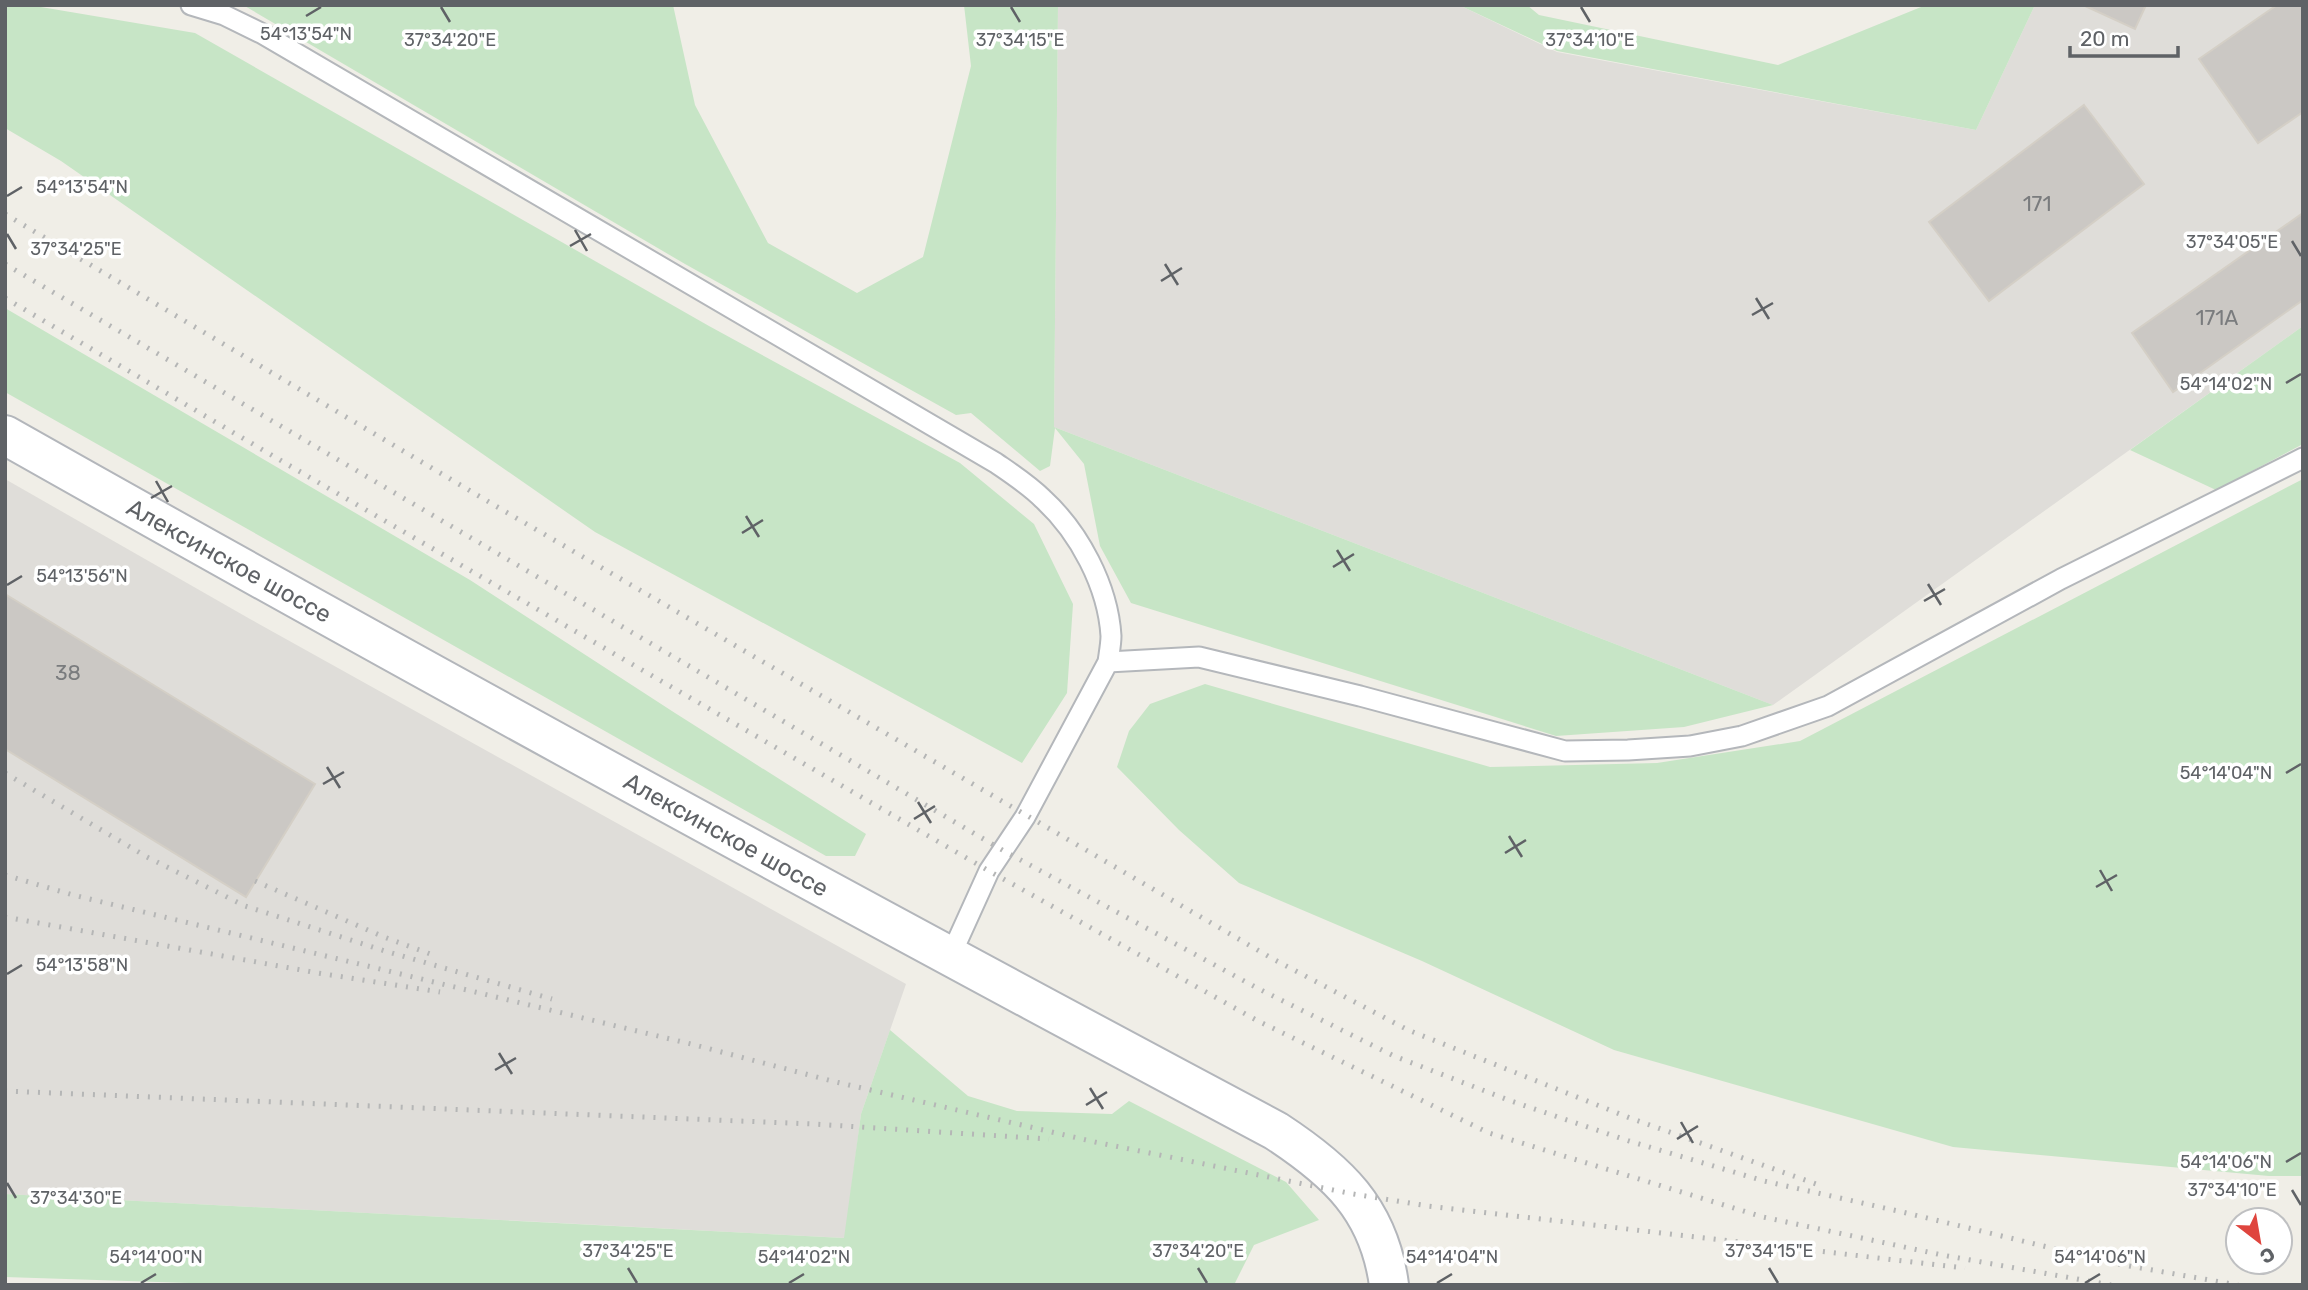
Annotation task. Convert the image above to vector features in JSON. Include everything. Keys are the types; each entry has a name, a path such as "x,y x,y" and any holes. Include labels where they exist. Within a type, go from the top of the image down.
{"main road":[{"name":"Алексинское шоссе","path":"5,436 236,566 950,957 1276,1131 1307,1152 1340,1180 1368,1216 1380,1243 1389,1285"}],"lane":[{"path":"191,5 224,15 263,34 996,463 1042,497 1060,516 1077,539 1094,574 1108,615 1111,638 1108,663 1025,817 989,871 950,957"},
{"path":"1108,663 1199,657 1360,696 1565,751 1690,746 1742,736 1828,706 2062,579 2303,458"}],"shaded area":[{"path":"1058,5 1459,5 1557,52 1976,130 2035,5 2303,5 2303,326 1773,705 1054,427"},
{"path":"5,479 250,619 906,984 861,1114 845,1238 5,1194"}],"green space":[{"path":"5,5 29,5 195,33 709,326 960,463 1034,524 1073,604 1067,693 1022,763 595,532 61,161 5,128"},
{"path":"243,5 673,5 695,105 768,243 857,293 923,257 971,66 964,5 1058,5 1054,427 1773,705 1684,727 1556,736 1131,603 1100,546 1084,464 1055,428 1050,466 1040,471 971,413 956,415 685,264"},
{"path":"1459,5 1527,5 1539,15 1778,65 1926,5 2035,5 1976,130 1557,51"},
{"path":"5,308 470,580 866,834 855,856 826,856 5,392"},
{"path":"2303,326 2303,444 2216,490 2130,450"},
{"path":"2303,479 2303,1176 2269,1176 1953,1147 1614,1050 1422,961 1239,883 1179,830 1117,767 1129,731 1150,704 1205,684 1490,767 1657,763 1800,741"},
{"path":"890,1030 968,1096 1017,1111 1112,1114 1129,1101 1286,1182 1319,1220 1254,1245 1234,1285 250,1285 5,1277 5,1194 844,1238 861,1114"}],"building":[{"path":"2083,5 2146,5 2135,29"},
{"path":"2277,5 2303,5 2303,112 2258,143 2199,59"},
{"path":"2084,105 2144,184 1989,301 1929,222"},
{"path":"2303,213 2303,300 2173,392 2132,333"},
{"path":"5,594 315,784 246,897 5,749"}],"railway":[{"path":"5,214 494,505 1273,959 1408,1030 1630,1118 1819,1185"},
{"path":"5,264 1004,851 1259,989 1394,1056 1511,1101 1629,1141 1764,1181 2118,1264 2238,1285"},
{"path":"5,298 989,871 1258,1021 1489,1133 1763,1217 1942,1255 2111,1285"},
{"path":"5,773 147,857 245,906 385,951 552,999"},
{"path":"5,875 73,895 691,1044 836,1082 1095,1142 1353,1194 1428,1206 1965,1268"},
{"path":"255,881 384,937 433,955"},
{"path":"5,917 440,992"},
{"path":"5,1091 813,1124 1049,1139"}]}
